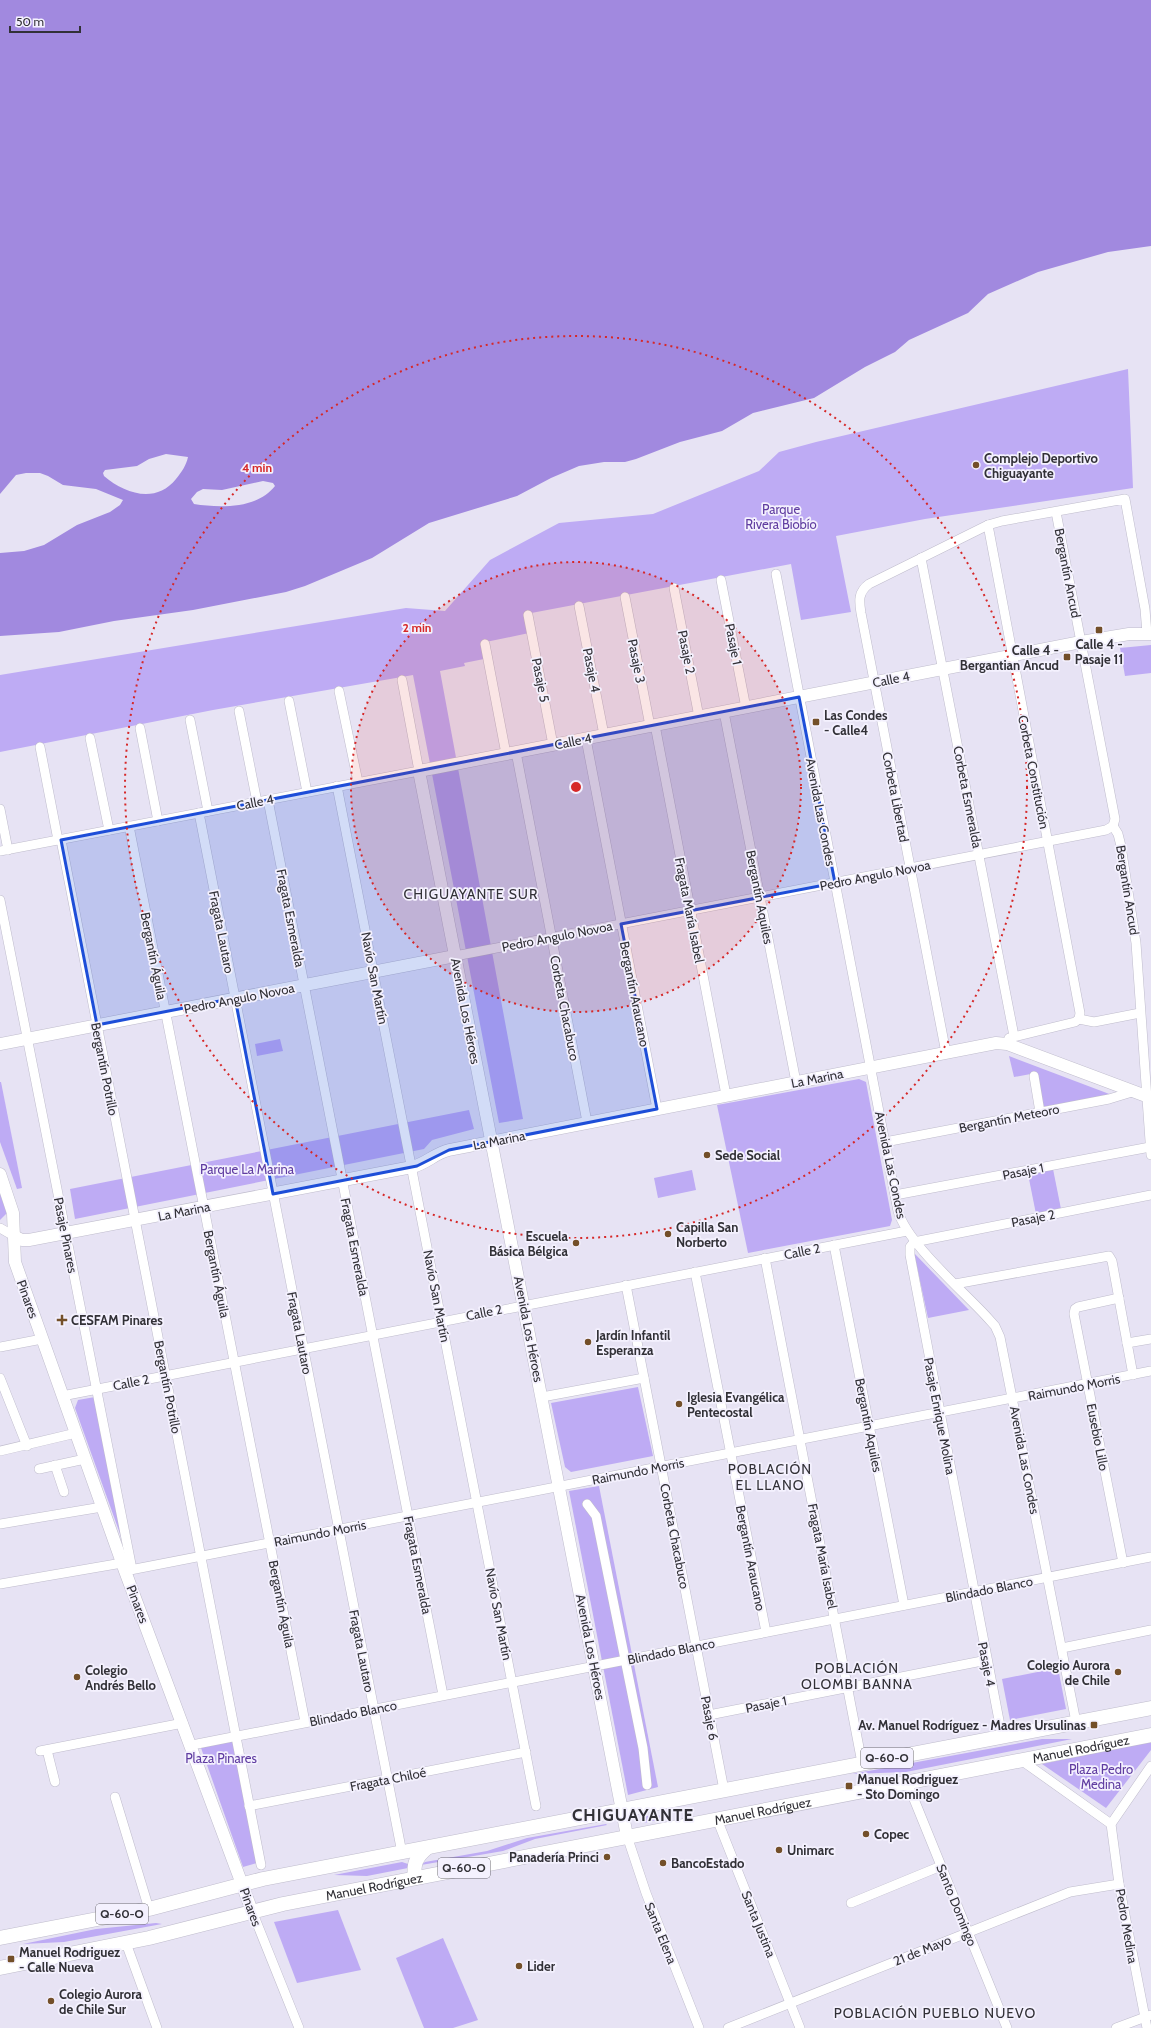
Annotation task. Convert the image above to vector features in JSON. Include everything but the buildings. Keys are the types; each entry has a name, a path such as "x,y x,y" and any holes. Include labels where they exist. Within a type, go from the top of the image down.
{"main road":[{"name":"Manuel Rodríguez","path":"0,1938 149,1909 243,1884 1151,1708"},
{"name":"Manuel Rodríguez","path":"0,1968 126,1943 252,1911 415,1878 1151,1735"},
{"path":"415,1878 415,1861 427,1848"}],"street":[{"name":"Corbeta Libertad","path":"946,1053 874,682 859,596 866,586 988,525 1002,521 1125,499 1146,609 1149,634"},
{"name":"Bergantín Ancud","path":"1056,512 1115,819 1113,826 1118,834 1121,846 1135,932 1141,1026 1149,1097 1151,1151"},
{"name":"Corbeta Constitución","path":"988,525 1080,1013 1079,1019"},
{"name":"Corbeta Esmeralda","path":"921,558 1014,1036"},
{"name":"Avenida Las Condes","path":"776,574 900,1218 914,1242 995,1326 1001,1344 1076,1722"},
{"name":"Pasaje 1","path":"721,580 746,708"},
{"name":"Pasaje 2","path":"674,588 699,717"},
{"name":"Pasaje 3","path":"625,597 652,726"},
{"name":"Pasaje 4","path":"579,606 604,735"},
{"name":"Pasaje 5","path":"528,615 553,745"},
{"name":"Calle 4","path":"4,850 586,739 1012,655 1129,634 1149,634"},
{"path":"485,644 511,753"},
{"name":"Avenida Los Héroes","path":"402,680 627,1836"},
{"path":"339,691 358,782"},
{"path":"288,701 306,792"},
{"path":"239,710 257,802"},
{"name":"Bergantín Aquiles","path":"724,712 796,1082"},
{"path":"190,720 203,812"},
{"name":"Fragata María Isabel","path":"652,726 726,1096"},
{"path":"140,728 158,821"},
{"path":"90,738 109,830"},
{"name":"Bergantín Araucano","path":"586,739 657,1109"},
{"name":"Bergantín Potrillo","path":"40,747 97,1025 261,1865"},
{"name":"Corbeta Chacabuco","path":"511,753 552,937 587,1122"},
{"name":"Navío San Martín","path":"337,786 536,1806"},
{"name":"Fragata Esmeralda","path":"268,800 443,1695"},
{"path":"0,809 4,850"},
{"name":"Fragata Lautaro","path":"203,812 235,998 402,1853"},
{"name":"Bergantín Águila","path":"129,826 305,1722"},
{"name":"Pedro Angulo Novoa","path":"0,1044 1048,842 1106,830 1113,826"},
{"name":"Pasaje Pinares","path":"0,900 96,1389 126,1568"},
{"name":"La Marina","path":"0,1228 22,1240 29,1240 342,1181 412,1167 424,1163 444,1151 871,1067 1003,1043 1014,1036 1075,1022 1079,1019 1094,1022 1140,1013"},
{"path":"1141,1026 1151,1025"},
{"path":"1003,1043 1132,1092 1149,1097"},
{"path":"1034,1076 1040,1112"},
{"name":"Bergantín Meteoro","path":"885,1142 1109,1099 1132,1092"},
{"name":"Pasaje 1","path":"895,1195 1151,1151"},
{"name":"Pinares","path":"0,1174 13,1213 15,1262 102,1507 192,1745 252,1911 299,2028"},
{"name":"Pasaje 2","path":"914,1242 1151,1195"},
{"name":"Calle 2","path":"62,1396 372,1334 907,1231"},
{"name":"Pasaje Enrique Molina","path":"914,1242 910,1247 910,1255 973,1592"},
{"name":"Bergantín Aquiles","path":"834,1245 904,1605"},
{"path":"955,1284 1107,1256 1110,1257 1119,1298 1132,1375"},
{"name":"Fragata María Isabel","path":"765,1258 835,1619"},
{"name":"Bergantín Araucano","path":"695,1272 766,1632"},
{"name":"Corbeta Chacabuco","path":"626,1285 696,1646"},
{"name":"Eusebio Lillo","path":"1119,1298 1078,1307 1074,1311 1123,1563"},
{"path":"0,1347 42,1339"},
{"path":"1127,1343 1151,1339"},
{"name":"Raimundo Morris","path":"0,1584 126,1568 200,1556 1151,1371"},
{"path":"0,1378 26,1446"},
{"path":"542,1397 644,1378"},
{"path":"0,1451 76,1433"},
{"path":"39,1469 85,1459"},
{"path":"55,1465 64,1492"},
{"path":"587,1504 596,1516 626,1659 644,1758 647,1785"},
{"path":"0,1524 102,1507"},
{"name":"Blindado Blanco","path":"192,1745 1151,1557"},
{"name":"Pasaje 4","path":"973,1592 1002,1736"},
{"path":"835,1619 862,1763"},
{"path":"1062,1648 1151,1630"},
{"name":"Pasaje 6","path":"696,1646 724,1790"},
{"name":"Pasaje 1","path":"709,1715 987,1660"},
{"path":"55,1782 44,1750 183,1723"},
{"name":"Fragata Chiloé","path":"249,1806 526,1752"},
{"path":"1021,1760 1111,1824 1151,1766"},
{"name":"Santo Domingo","path":"907,1782 1007,2028"},
{"path":"115,1797 149,1909"},
{"name":"Santa Justina","path":"717,1819 800,2028"},
{"name":"Pedro Medina","path":"1111,1824 1120,1884 1148,2016 1147,2028"},
{"name":"Santa Elena","path":"627,1836 646,1893 699,2028"},
{"path":"850,1903 941,1866"},
{"name":"21 de Mayo","path":"728,2028 1070,1892 1120,1884"},
{"path":"126,1943 157,2028"},
{"path":"1116,2028 1148,2016"}],"highlighted area":[{"path":"799,697 835,883 621,924 657,1109 449,1150 417,1166 273,1194 235,998 97,1025 61,840"}],"green space":[{"name":"Parque Rivera Biobío","path":"1128,369 1133,488 925,519 836,536 851,612 801,620 791,564 526,614 529,633 481,643 484,659 464,663 465,666 440,671 523,1119 499,1123 413,675 213,710 0,752 0,675 406,608 445,611 490,560 559,523 653,514 759,471 779,452"},
{"path":"1151,645 1151,673 1125,676 1120,648"},
{"path":"280,1039 283,1051 257,1056 255,1044"},
{"path":"1009,1056 1112,1095 1042,1107 1036,1073 1014,1077"},
{"path":"859,1079 866,1082 892,1220 890,1226 748,1253 717,1105"},
{"path":"0,1082 22,1188 17,1189 0,1142"},
{"name":"Parque La Marina","path":"469,1110 474,1129 432,1140 424,1149 75,1219 70,1189"},
{"path":"1053,1169 1061,1209 1036,1214 1028,1174"},
{"path":"692,1170 696,1190 658,1198 654,1178"},
{"path":"0,1192 7,1213 0,1220"},
{"path":"914,1253 969,1310 928,1318"},
{"path":"638,1387 653,1456 571,1472 565,1467 551,1403"},
{"path":"95,1397 124,1545 75,1408 78,1400"},
{"path":"599,1486 658,1787 628,1795 569,1491"},
{"path":"1058,1668 1066,1709 1010,1720 1002,1679"},
{"path":"1042,1739 1072,1739 906,1772 852,1774"},
{"name":"Plaza Pedro Medina","path":"1151,1741 1151,1750 1106,1808 1042,1764"},
{"name":"Plaza Pinares","path":"233,1742 257,1863 243,1867 200,1745"},
{"path":"652,1815 673,1816 644,1823 643,1817"},
{"path":"607,1825 535,1839 503,1851 421,1865 425,1862 487,1851 527,1838"},
{"path":"402,1862 408,1864 408,1868 367,1876 334,1875"},
{"path":"338,1910 361,1970 297,1983 274,1922"},
{"path":"156,1923 162,1924 64,1942 23,1944 96,1929"},
{"path":"443,1938 478,2020 453,2028 424,2028 396,1958"}],"shaded area":[{"path":"0,0 1151,0 1151,246 1108,252 1038,272 988,294 968,313 909,340 895,352 865,367 814,398 753,413 722,431 680,442 636,459 625,462 604,462 579,466 551,478 517,496 429,523 372,558 305,586 286,592 193,610 114,621 59,632 0,636 0,553 24,551 44,545 77,525 110,512 120,505 123,500 96,489 63,485 40,473 16,475 0,494","holes":["166,454 188,457 185,466 176,479 168,487 159,492 140,494 121,488 104,476 103,473 105,470 137,466 149,459","263,481 273,483 275,486 267,494 248,503 215,506 194,504 191,499 197,492 203,489 222,490"]}],"place":[{"name":"Complejo Deportivo Chiguayante","path":"976,465"},
{"name":"Calle 4 - Pasaje 11","path":"1099,630"},
{"name":"Calle 4 - Bergantian Ancud","path":"1067,657"},
{"name":"Las Condes - Calle4","path":"816,722"},
{"name":"Sede Social","path":"707,1155"},
{"name":"Capilla San Norberto","path":"668,1234"},
{"name":"Escuela Básica Bélgica","path":"576,1243"},
{"name":"CESFAM Pinares","path":"62,1320"},
{"name":"Jardín Infantil Esperanza","path":"588,1342"},
{"name":"Iglesia Evangélica Pentecostal","path":"679,1404"},
{"name":"Colegio Aurora de Chile","path":"1118,1672"},
{"name":"Colegio Andrés Bello","path":"77,1677"},
{"name":"Av. Manuel Rodríguez - Madres Ursulinas","path":"1094,1725"},
{"name":"Manuel Rodriguez - Sto Domingo","path":"849,1786"},
{"name":"Copec","path":"866,1834"},
{"name":"Unimarc","path":"779,1850"},
{"name":"Panadería Princi","path":"607,1857"},
{"name":"BancoEstado","path":"663,1863"},
{"name":"Manuel Rodriguez - Calle Nueva","path":"11,1959"},
{"name":"Lider","path":"519,1966"},
{"name":"Colegio Aurora de Chile Sur","path":"51,2001"}],"district":[{"name":"CHIGUAYANTE SUR","path":"471,894"},
{"name":"POBLACIÓN EL LLANO","path":"770,1478"},
{"name":"POBLACIÓN OLOMBI BANNA","path":"857,1676"},
{"name":"CHIGUAYANTE","path":"633,1815"},
{"name":"POBLACIÓN PUEBLO NUEVO","path":"935,2013"}]}
